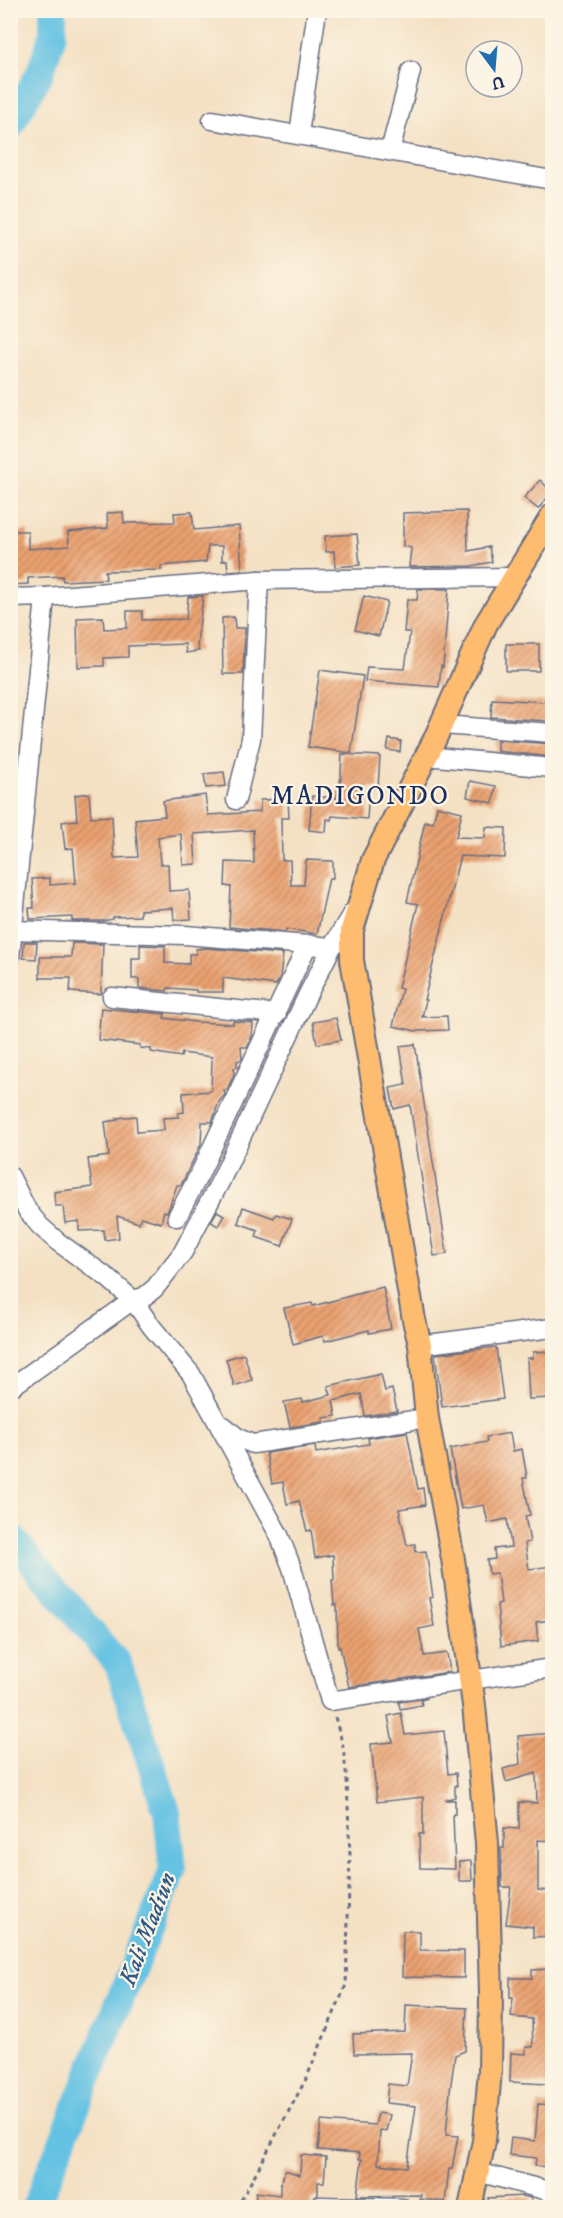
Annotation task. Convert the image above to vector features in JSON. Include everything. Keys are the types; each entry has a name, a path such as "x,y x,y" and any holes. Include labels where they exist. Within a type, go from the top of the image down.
{"main road":[{"path":"470,2208 484,2141 490,2070 490,1910 482,1785 453,1559 427,1418 420,1345 352,960 352,930 372,860 442,725 486,624 552,516"}],"street":[{"path":"299,134 317,10"},
{"path":"390,151 411,71"},
{"path":"212,120 552,180"},
{"path":"10,598 259,580 515,577"},
{"path":"236,800 250,739 259,580"},
{"path":"10,958 45,597"},
{"path":"442,725 552,733"},
{"path":"426,756 552,768"},
{"path":"10,1388 133,1300 144,1297 183,1252 221,1180 332,947 360,900"},
{"path":"12,930 185,935 332,947"},
{"path":"177,1217 277,1014 308,944"},
{"path":"111,997 277,1014"},
{"path":"10,1176 27,1210 40,1226 133,1300 191,1374 279,1535 292,1568 330,1701 552,1668"},
{"path":"420,1345 552,1328"},
{"path":"214,1417 238,1438 254,1444 427,1418"},
{"path":"478,2172 552,2192"},
{"path":"320,2206 403,2208"}],"path":[{"path":"237,2208 306,2079 346,1985 350,1856 348,1781 343,1746 330,1701"}],"building":[{"path":"540,480 552,492 538,509 524,498"},
{"path":"467,511 468,551 489,547 492,562 471,566 409,567 411,548 403,546 403,513"},
{"path":"123,512 124,523 175,522 174,513 192,512 194,530 239,526 242,570 228,571 227,560 222,561 222,546 208,546 206,562 161,566 161,570 105,571 106,579 63,581 62,576 28,578 28,584 10,585 10,531 28,531 28,549 69,546 68,532 108,528 107,513"},
{"path":"357,534 360,565 335,567 334,551 326,552 325,536"},
{"path":"418,589 449,589 443,667 441,666 439,687 365,681 367,667 405,669 410,632 404,632 407,600 417,600"},
{"path":"203,596 197,644 199,651 186,653 185,644 128,646 128,657 104,658 104,666 78,667 77,618 103,617 104,629 127,628 127,611 142,611 142,620 186,619 188,597"},
{"path":"364,596 387,602 379,636 355,630"},
{"path":"234,617 235,628 245,628 243,674 223,674 222,618"},
{"path":"506,644 539,644 539,671 506,671"},
{"path":"320,670 363,676 351,753 308,747"},
{"path":"492,699 549,702 548,721 491,717"},
{"path":"389,739 401,741 400,752 387,750"},
{"path":"497,740 552,744 552,757 497,751"},
{"path":"342,754 380,756 378,788 369,788 367,819 332,816 331,820 327,819 326,832 309,830 312,796 337,798 338,790 340,790"},
{"path":"224,772 226,786 206,788 204,774"},
{"path":"470,781 496,786 493,803 467,797"},
{"path":"89,793 91,817 112,816 114,858 138,857 135,819 165,816 163,801 205,795 208,815 260,812 260,800 288,799 289,818 281,818 282,860 290,860 291,885 304,885 306,860 333,861 333,878 329,878 317,934 286,929 285,932 229,927 231,887 225,886 226,862 254,863 253,830 194,834 196,864 183,865 181,834 158,837 160,864 168,864 169,891 189,890 191,919 174,920 173,908 140,910 140,916 113,917 113,919 103,921 72,921 72,917 30,919 29,908 34,908 32,879 50,878 50,885 76,883 73,848 65,849 62,822 77,820 75,795"},
{"path":"437,806 462,812 456,837 485,838 486,827 506,828 505,858 460,856 424,1000 426,1000 422,1017 447,1016 448,1030 416,1031 393,1026 402,989 398,988 418,904 407,902 425,821 433,823"},
{"path":"24,942 37,942 36,959 23,958"},
{"path":"72,943 103,944 101,994 70,992 71,978 40,978 40,957 71,957"},
{"path":"140,945 165,946 165,963 189,964 189,954 196,954 196,949 206,948 283,954 280,977 276,985 223,978 223,992 139,988 139,979 132,979 132,958 140,958"},
{"path":"101,1008 165,1014 164,1018 196,1022 253,1023 252,1036 247,1047 241,1047 242,1059 237,1061 237,1067 234,1068 234,1074 227,1090 224,1090 225,1095 219,1102 212,1122 202,1122 201,1144 181,1185 177,1185 167,1212 164,1211 161,1223 141,1217 139,1223 117,1216 119,1238 105,1240 104,1230 79,1231 79,1221 65,1223 63,1206 55,1206 54,1192 92,1187 88,1159 109,1156 105,1122 136,1116 137,1132 164,1130 163,1118 179,1117 178,1113 184,1112 183,1093 211,1091 212,1057 182,1053 181,1057 151,1052 151,1049 140,1048 140,1045 98,1040"},
{"path":"336,1018 341,1040 317,1044 313,1022"},
{"path":"415,1044 447,1254 434,1256 410,1105 394,1109 390,1088 406,1085 400,1046"},
{"path":"243,1207 274,1218 276,1214 292,1219 282,1246 256,1237 258,1230 238,1223"},
{"path":"217,1211 224,1215 218,1226 211,1222"},
{"path":"383,1287 391,1329 369,1333 369,1330 325,1341 323,1336 293,1344 284,1308 312,1303 313,1306"},
{"path":"496,1347 503,1399 442,1407 435,1354"},
{"path":"552,1351 552,1398 529,1399 527,1358 533,1358 533,1352"},
{"path":"244,1354 252,1380 234,1386 226,1359"},
{"path":"381,1374 385,1391 392,1389 397,1411 365,1416 361,1394 333,1401 336,1416 323,1418 324,1422 290,1427 284,1402 302,1399 303,1402 331,1395 328,1386"},
{"path":"407,1432 418,1489 423,1488 425,1505 399,1509 407,1545 415,1544 416,1552 426,1551 433,1597 429,1598 434,1626 419,1629 424,1656 447,1653 450,1672 349,1687 340,1647 338,1647 337,1605 334,1605 332,1580 334,1580 333,1555 315,1558 311,1530 307,1531 299,1501 287,1504 283,1482 272,1484 266,1453 315,1446 316,1453 369,1444 368,1438"},
{"path":"510,1433 513,1451 522,1449 527,1478 523,1478 530,1515 525,1516 530,1542 525,1543 529,1569 552,1566 552,1620 536,1622 538,1641 501,1646 497,1604 501,1603 497,1573 489,1574 487,1560 495,1559 494,1549 511,1547 507,1519 488,1523 484,1505 461,1509 450,1449 487,1442 486,1437"},
{"path":"428,1698 421,1700 422,1705 400,1709 399,1702"},
{"path":"401,1713 405,1735 444,1731 448,1774 456,1773 455,1797 445,1800 455,1800 455,1814 453,1814 455,1869 420,1868 419,1834 423,1834 423,1797 377,1802 371,1744 393,1742 388,1716"},
{"path":"552,1733 552,1841 538,1840 538,1890 552,1891 552,1936 533,1937 533,1927 506,1924 511,1887 502,1887 501,1848 504,1848 504,1828 519,1829 519,1802 537,1803 536,1773 506,1782 503,1769 520,1764 518,1736"},
{"path":"471,1861 472,1881 459,1881 459,1862"},
{"path":"403,1931 420,1931 420,1950 464,1951 464,1978 402,1977"},
{"path":"551,1969 548,2084 510,2082 511,2053 526,2054 526,2047 533,2047 532,2019 511,2017 513,1998 510,1998 510,1978 532,1978 532,1970"},
{"path":"406,2005 467,2008 465,2051 455,2055 450,2091 446,2135 458,2136 452,2169 449,2169 445,2202 420,2199 421,2195 357,2196 362,2159 359,2159 360,2153 318,2150 321,2121 375,2125 378,2113 390,2115 386,2131 380,2130 378,2164 407,2167 416,2106 386,2103 388,2084 407,2086 412,2053 354,2054 353,2034 405,2032"},
{"path":"538,2104 552,2105 552,2167 535,2166 536,2158 509,2155 511,2138 535,2141"},
{"path":"301,2155 326,2157 324,2182 318,2182 318,2195 311,2200 309,2208 255,2208 256,2192 280,2195 280,2185 285,2170 300,2175"},
{"path":"522,2196 531,2198 531,2208 489,2208 488,2198"}],"waterway":[{"name":"Kali Madiun","path":"10,126 40,73 53,34 53,10"},
{"name":"Kali Madiun","path":"10,1536 118,1664 167,1812 173,1870 35,2208"}],"district":[{"name":"MADIGONDO","path":"360,795"}]}
